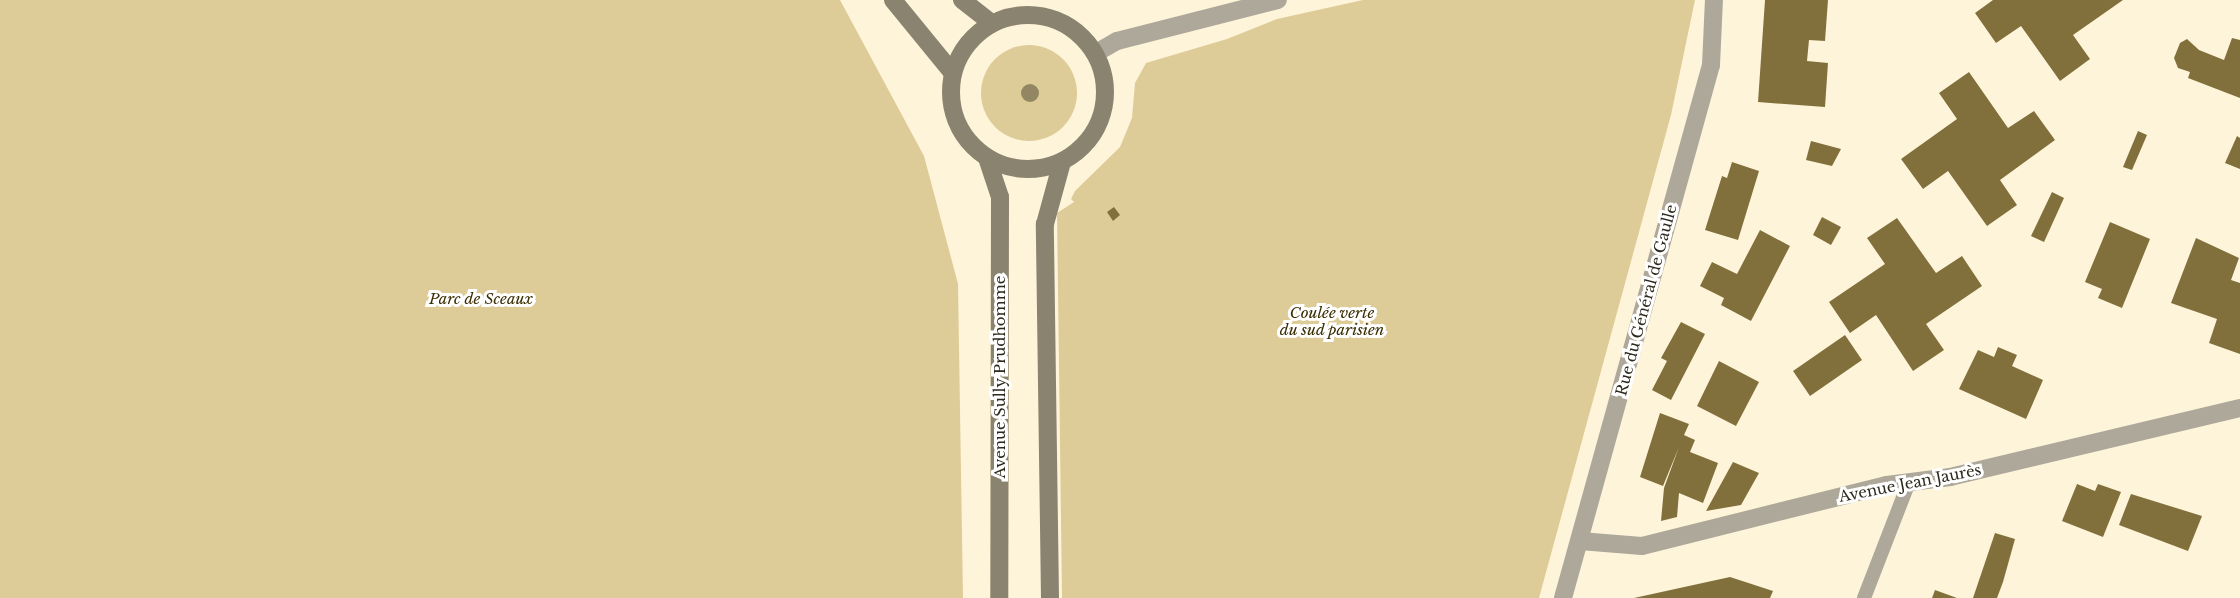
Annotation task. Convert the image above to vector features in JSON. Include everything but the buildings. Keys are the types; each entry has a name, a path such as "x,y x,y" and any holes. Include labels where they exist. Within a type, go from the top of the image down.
{"main road":[{"path":"893,0 952,72"},
{"path":"962,0 991,22"},
{"path":"1028,15 1062,22 1080,34 1096,53 1106,88 1099,123 1083,147 1062,162 1025,170 987,158 959,128 951,107 952,72 973,36 991,22 1028,15"},
{"name":"Avenue Sully Prudhomme","path":"987,158 1000,197 999,598"},
{"path":"1050,598 1044,224 1062,162"}],"street":[{"path":"1096,53 1117,41 1278,0"},
{"name":"Rue du Général de Gaulle","path":"1563,598 1711,65 1714,0"},
{"name":"Avenue Jean Jaurès","path":"1580,541 1642,546 1909,483 2095,445 2240,408"}],"lane":[{"path":"1864,598 1909,483"}],"green space":[{"name":"Parc de Sceaux","path":"0,0 840,0 924,156 958,284 963,598 0,598"},
{"name":"Coulée verte du sud parisien","path":"1363,0 1695,0 1671,115 1539,598 1062,598 1057,213 1074,202 1071,199 1075,191 1120,147 1132,118 1135,83 1146,63 1227,39 1277,19"},
{"path":"1029,45 1047,49 1063,59 1073,75 1077,93 1073,111 1063,127 1047,137 1029,141 1011,137 995,127 985,111 981,93 985,75 995,59 1011,49"}]}
